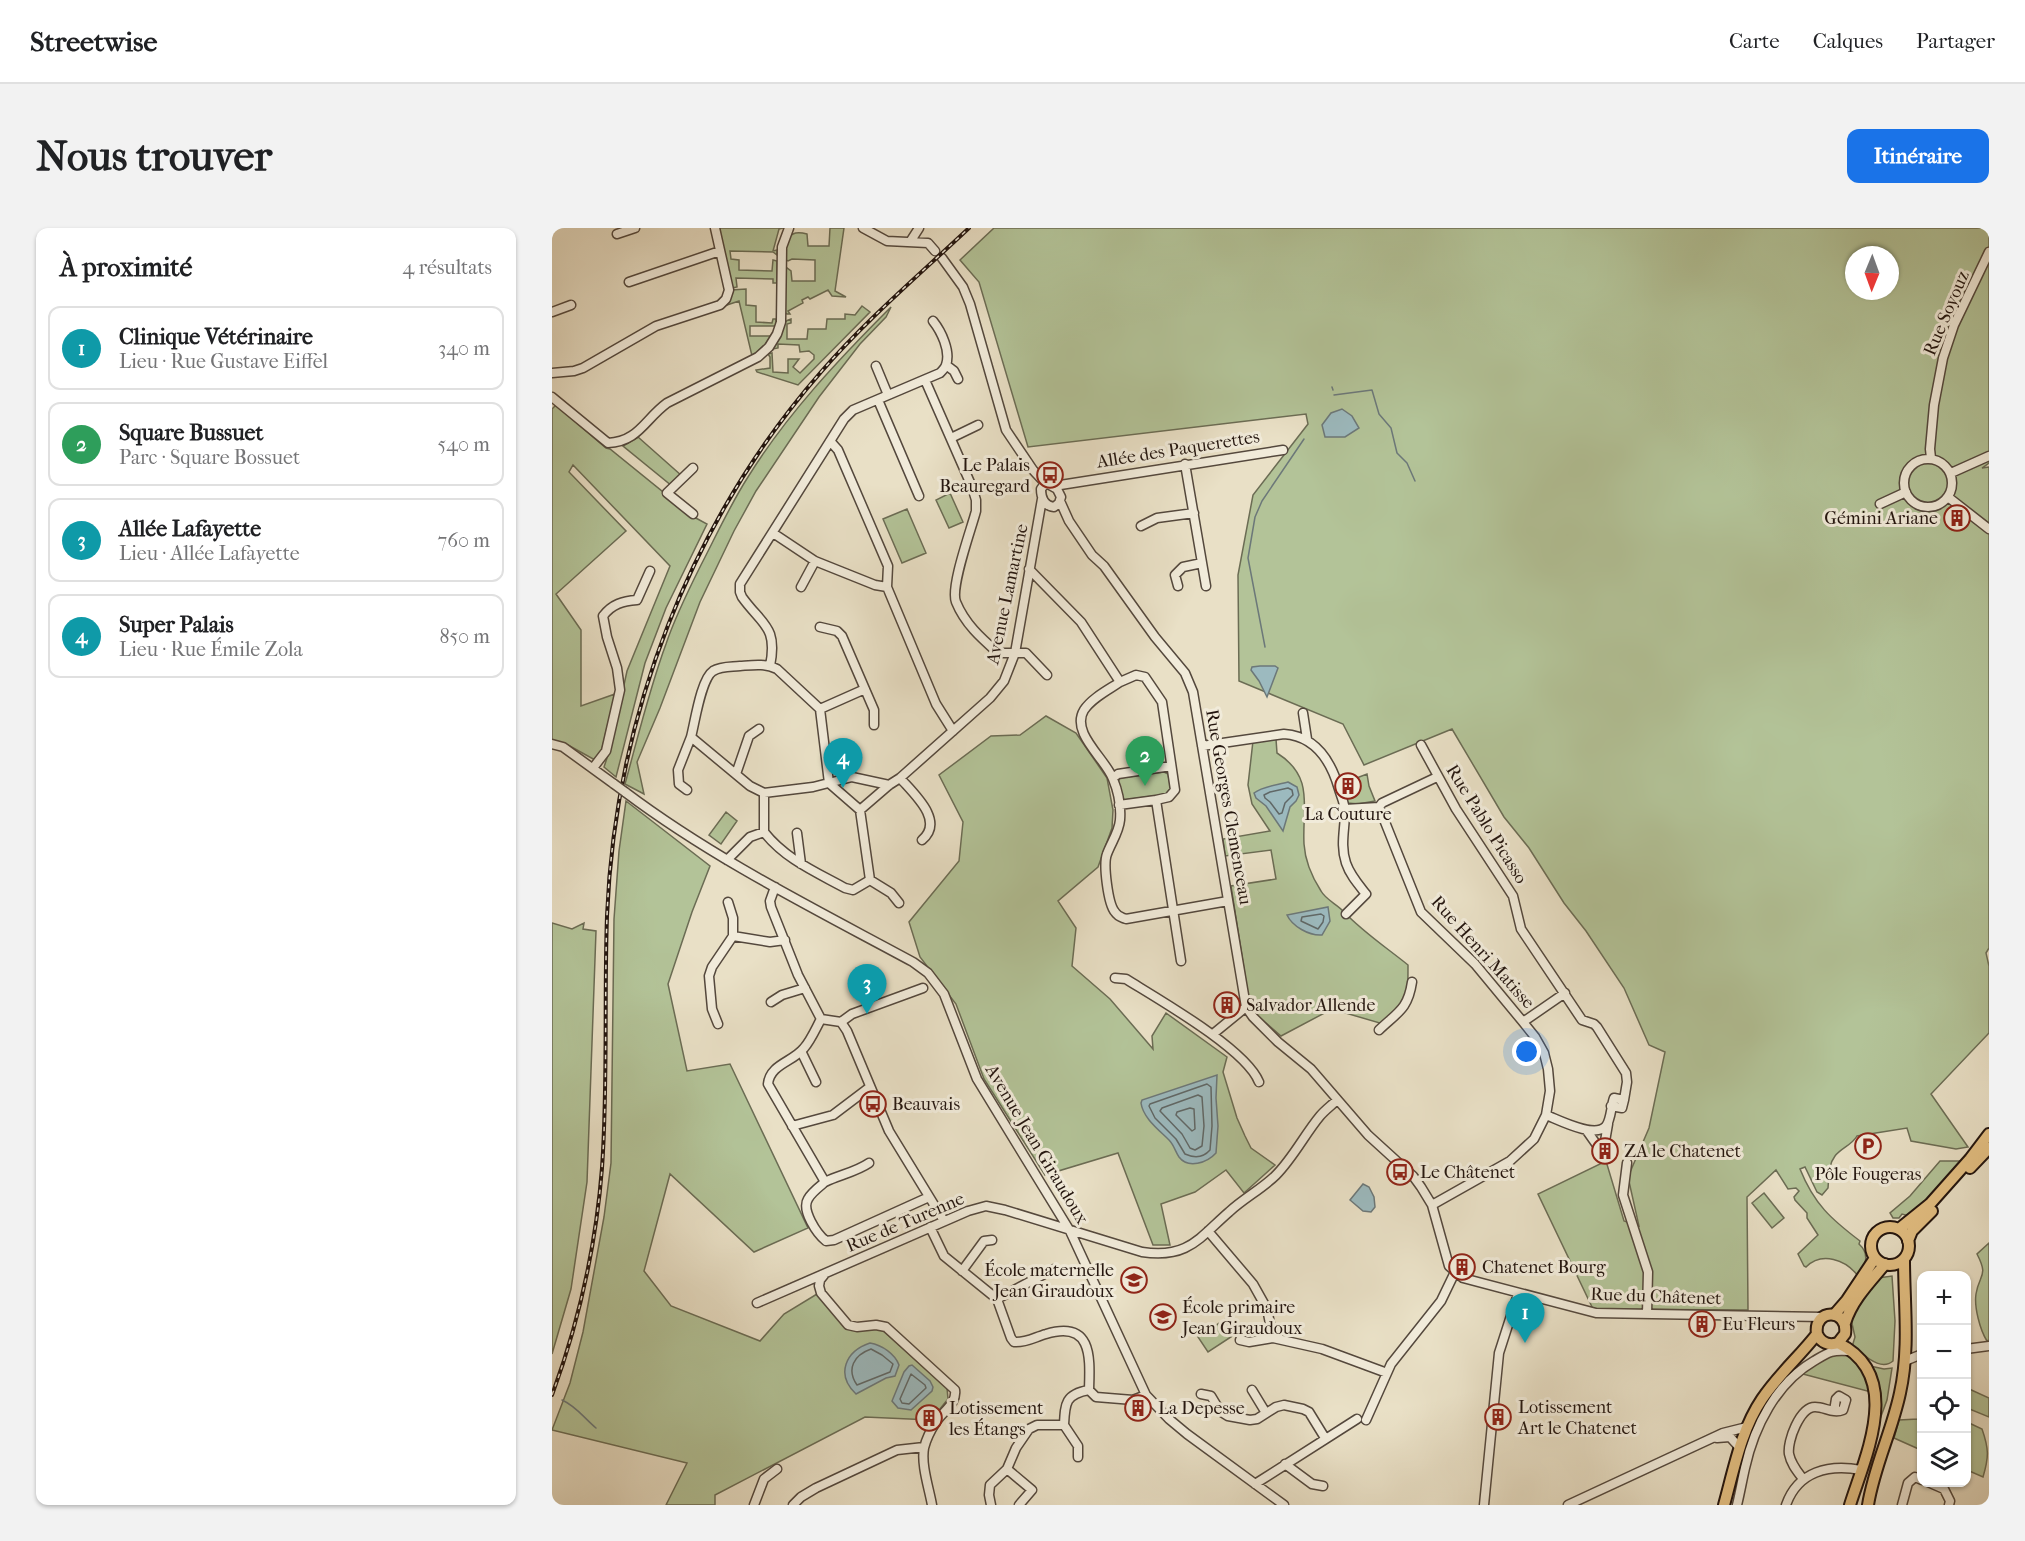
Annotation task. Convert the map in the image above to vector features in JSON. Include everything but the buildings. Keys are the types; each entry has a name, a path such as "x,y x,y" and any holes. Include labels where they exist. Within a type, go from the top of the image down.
{"main road":[{"path":"1899,1229 1930,1204 1989,1134"},
{"path":"1908,1240 1912,1231 1989,1148"},
{"path":"1868,1505 1895,1416 1907,1346 1904,1259 1909,1247 1908,1240 1899,1229 1886,1227 1876,1233 1871,1245 1875,1258 1885,1264 1895,1264 1904,1259"},
{"path":"1724,1505 1747,1427 1761,1400 1786,1367 1800,1354 1816,1330 1847,1300 1875,1258"},
{"path":"1838,1343 1845,1334 1847,1314 1862,1291 1885,1264"},
{"path":"1829,1316 1840,1318 1845,1323"},
{"path":"1816,1330 1819,1338 1826,1344"},
{"path":"1800,1354 1826,1344 1838,1343 1850,1347 1866,1367 1876,1392 1875,1420 1850,1505"}],"street":[{"path":"616,234 635,228"},
{"path":"552,372 583,368 656,326 720,304 726,299 729,290 714,228"},
{"path":"552,396 608,443 620,442 637,433 667,403 758,357 769,347 781,322 782,248 789,228"},
{"path":"863,228 886,241 928,243 935,251"},
{"path":"910,242 919,228"},
{"path":"629,282 720,251"},
{"name":"Rue Soyouz","path":"1931,459 1934,405 1943,358 1954,325 1989,252"},
{"name":"Rue Georges Clemenceau","path":"942,258 963,287 970,304 1006,430 1033,470 1047,486 1092,555 1104,566 1155,637 1185,674 1193,692 1246,1007"},
{"path":"552,312 571,304"},
{"path":"770,666 773,654 771,634 768,627 745,602 740,592 740,584 844,419 853,410 940,373 946,365 941,331 933,321"},
{"path":"946,365 954,371 958,379"},
{"path":"876,366 888,395"},
{"path":"926,380 976,500 976,512 955,587 955,601 972,629 998,653 1026,654 1047,675"},
{"path":"878,400 919,496"},
{"path":"951,438 978,425"},
{"path":"830,441 838,450 888,566 887,587 936,704 953,731"},
{"name":"Allée des Paquerettes","path":"1047,486 1283,450"},
{"path":"1951,473 1989,456"},
{"path":"1931,459 1943,463 1951,473 1953,485 1948,497 1938,505 1926,507 1914,502 1906,492 1904,480 1909,468 1919,460 1931,459"},
{"path":"1185,464 1206,586"},
{"path":"693,468 667,493 693,514"},
{"name":"Allée des Paquerettes","path":"1056,503 1077,482"},
{"path":"1042,499 1047,486"},
{"path":"1880,504 1906,492"},
{"path":"1948,497 1989,529"},
{"name":"Rue Georges Clemenceau","path":"1042,499 1056,503"},
{"name":"Avenue Lamartine","path":"860,810 889,784 900,778 990,698 1004,681 1015,653 1042,499"},
{"name":"Avenue Lamartine","path":"1041,514 1056,503"},
{"path":"1142,526 1156,518 1194,513"},
{"path":"772,533 815,561 875,585 887,587"},
{"path":"801,587 815,561"},
{"path":"1178,586 1175,575 1183,567 1202,563"},
{"path":"1029,569 1081,622 1120,682"},
{"path":"593,768 606,751 620,690 617,668 603,616 616,604 627,600 637,600 650,571"},
{"path":"820,627 837,631 842,636 874,710 874,725"},
{"path":"687,790 679,784 678,770 690,737 706,676 722,667 762,664 777,669 820,709 829,783 860,810 870,880"},
{"path":"1119,805 1156,800 1168,796 1175,790 1161,702 1145,677 1136,675 1120,682 1090,703 1083,712 1080,723 1084,734 1113,778 1119,805 1120,821 1106,855 1105,866 1113,910 1119,917 1126,919 1228,901"},
{"path":"820,709 865,689"},
{"path":"1303,712 1307,740"},
{"path":"736,774 749,736 759,729"},
{"path":"1202,746 1284,734 1295,735 1307,740 1319,749 1331,765 1345,809 1342,843 1346,862 1354,880 1366,894 1346,914"},
{"path":"690,737 750,786 764,793 852,777 889,784"},
{"name":"Avenue Jean Giraudoux","path":"552,744 563,747 663,820 727,860 913,962 928,973 944,994 977,1079 1070,1231 1146,1395 1169,1419 1284,1505"},
{"name":"Rue Pablo Picasso","path":"1421,745 1456,809 1513,896 1521,929 1582,1020 1597,1027 1626,1073 1624,1100 1614,1098 1604,1147 1599,1148 1587,1131 1546,1115"},
{"path":"1113,778 1118,774 1171,766"},
{"path":"1345,809 1377,807 1437,777"},
{"path":"900,778 928,812 931,825 929,834 922,840"},
{"path":"764,793 765,832 773,843 801,864 845,888 853,890 870,880"},
{"path":"1156,800 1180,961"},
{"name":"Rue Henri Matisse","path":"1377,807 1421,912 1475,964 1523,1022 1544,1053 1548,1069 1550,1091 1546,1115 1534,1138 1510,1161 1432,1205"},
{"path":"727,860 750,837 765,832"},
{"path":"797,833 801,864"},
{"path":"870,880 891,893 899,903"},
{"path":"775,887 770,901 771,907 805,988 821,1019"},
{"path":"718,1024 712,1009 709,976 712,967 733,936 733,918 728,902"},
{"path":"733,936 771,942 785,940"},
{"path":"1115,978 1126,979 1213,1034 1255,1072 1259,1082"},
{"path":"1379,1030 1406,1005 1412,982"},
{"path":"771,1002 782,995 805,988"},
{"path":"821,1019 842,1022 852,1014 923,988"},
{"path":"1523,1022 1564,993"},
{"path":"1213,1034 1246,1007 1278,1042 1311,1069 1368,1135 1413,1176 1432,1205 1440,1229 1445,1257 1455,1272 1441,1301 1391,1364 1362,1419 1325,1438 1255,1484"},
{"path":"821,1019 801,1052 774,1070 769,1077 768,1084 825,1182"},
{"path":"842,1022 889,1131 944,1221"},
{"path":"801,1052 816,1082"},
{"path":"792,1126 833,1115 870,1087"},
{"path":"1070,1231 1142,1252 1159,1254 1183,1249 1201,1240 1234,1207 1263,1187 1278,1173 1322,1114 1337,1100"},
{"path":"1587,1131 1598,1131 1608,1124"},
{"path":"869,1163 859,1170 845,1173 825,1182 808,1198 806,1210 820,1237 826,1241 834,1240 929,1197"},
{"path":"1627,1163 1623,1195 1648,1272 1647,1314"},
{"name":"Rue de Turenne","path":"757,1304 944,1221 986,1206 1070,1231"},
{"path":"930,1227 944,1256 997,1299 1014,1342 1023,1342 1060,1331 1080,1335 1085,1341 1090,1357 1089,1390 1096,1397 1132,1400 1146,1395"},
{"path":"1208,1231 1253,1284 1267,1310 1273,1338"},
{"path":"962,1271 984,1241 992,1240"},
{"path":"997,1299 1054,1269"},
{"name":"Rue du Châtenet","path":"1455,1272 1463,1278 1588,1312 1829,1316"},
{"path":"825,1275 820,1280 820,1293 848,1325 857,1327 876,1324 886,1327 955,1390 956,1397 936,1422 924,1447 932,1505"},
{"path":"1484,1505 1499,1353 1518,1294"},
{"path":"1798,1316 1810,1321 1816,1330"},
{"path":"1240,1340 1249,1342 1273,1338 1322,1349 1387,1373"},
{"path":"1907,1346 1917,1351"},
{"path":"1971,1348 1989,1346"},
{"path":"1737,1505 1754,1439 1769,1407 1789,1379 1801,1369 1834,1350 1840,1349 1847,1352 1850,1347"},
{"path":"1905,1361 1917,1355"},
{"path":"1078,1457 1078,1446 1064,1425 1065,1404 1070,1397 1080,1391 1089,1390"},
{"path":"1252,1390 1266,1413"},
{"path":"1201,1395 1211,1396 1220,1411 1228,1416 1250,1420 1257,1419 1276,1407 1284,1405 1303,1408 1309,1412 1325,1438"},
{"path":"1803,1479 1793,1465 1789,1452 1790,1441 1796,1426 1806,1411 1814,1407 1834,1411"},
{"path":"991,1505 990,1485 1007,1469 1016,1448 1029,1429 1037,1425 1064,1425"},
{"path":"1568,1505 1708,1440 1731,1430 1747,1427"},
{"path":"1708,1440 1730,1437 1740,1448"},
{"path":"793,1505 816,1488 897,1450 924,1447"},
{"path":"1285,1464 1312,1484 1323,1486"},
{"path":"1786,1505 1803,1479 1832,1467 1861,1470"},
{"path":"754,1505 764,1479 777,1468"},
{"path":"1007,1469 1032,1490 1019,1505"},
{"path":"1902,1505 1908,1483 1917,1479"},
{"path":"1939,1487 1944,1489 1950,1501 1949,1505"}],"green space":[{"path":"717,228 783,228 779,229 773,251 777,250 777,255 773,252 730,251 731,259 739,260 739,270 772,271 773,260 777,261 777,283 773,283 773,279 736,278 737,287 732,288"},
{"path":"830,228 844,228 835,291 846,297 832,296 828,290 810,299 808,297 802,300 803,303 788,311 790,314 783,312 784,270 787,268 791,271 792,281 815,281 815,260 792,259 788,261 785,259 789,238 795,233 807,234 808,246 829,246"},
{"path":"994,228 1989,228 1989,463 1982,468 1989,467 1989,948 1986,953 1989,966 1989,1033 1931,1094 1968,1147 1956,1149 1911,1141 1907,1128 1857,1136 1837,1153 1831,1163 1828,1188 1822,1195 1817,1192 1805,1167 1800,1169 1811,1192 1824,1210 1860,1241 1859,1244 1865,1252 1866,1260 1858,1276 1847,1266 1834,1260 1819,1259 1804,1266 1798,1254 1818,1235 1807,1218 1807,1213 1795,1200 1794,1197 1799,1191 1796,1188 1788,1189 1776,1170 1747,1197 1748,1310 1593,1309 1538,1194 1606,1161 1624,1221 1639,1226 1628,1177 1649,1128 1665,1052 1649,1045 1624,988 1586,931 1564,903 1529,848 1504,817 1452,729 1364,765 1343,724 1239,681 1238,575 1253,495 1308,424 1306,414 1028,447 979,282 960,260"},
{"path":"746,289 746,305 756,306 756,322 772,323 773,319 776,319 776,326 750,326 750,336 771,336 765,345 752,356 739,301 718,308 731,290"},
{"path":"862,306 870,312 798,385 757,372 756,370 770,368 768,354 772,353 773,372 788,373 788,359 799,359 793,367 800,373 814,359 814,355 809,351 800,352 799,345 778,344 778,348 773,349 786,321 791,319 791,323 787,324 787,339 807,339 808,329 826,329 827,319 845,319 845,314 855,315"},
{"path":"891,307 886,317 860,344 819,397 756,491 700,602 637,762 644,794 625,784 649,696 670,634 691,585 735,498 779,431 833,367"},
{"path":"556,405 606,448 694,517 707,524 666,608 645,663 616,777 604,767 627,671 670,566 573,465 569,472 626,531 556,594 581,630 581,706 615,694 601,753 595,760 568,745 552,740 552,409"},
{"path":"638,437 682,476 672,486 623,446"},
{"path":"950,493 963,522 949,528 936,500"},
{"path":"907,509 926,553 902,563 883,519"},
{"path":"1046,716 1076,733 1107,778 1113,810 1112,828 1098,867 1058,901 1076,928 1072,966 1110,999 1153,1049 1152,1036 1166,1013 1227,1057 1223,1072 1245,1136 1251,1148 1275,1165 1244,1193 1226,1170 1195,1192 1161,1204 1170,1245 1153,1245 1118,1153 1045,1175 984,1079 956,1004 920,957 909,922 959,861 963,822 939,775 991,736 1020,735"},
{"path":"1276,739 1277,753 1289,762 1302,783 1305,805 1305,850 1309,868 1318,886 1326,897 1359,926 1408,965 1408,986 1405,998 1383,1024 1332,1009 1281,1036 1258,1016 1249,1001 1231,886 1276,879 1271,850 1225,856 1223,839 1270,831 1252,804 1248,785 1253,741"},
{"path":"1164,772 1168,774 1171,790 1167,794 1124,800 1120,797 1118,782 1120,778"},
{"path":"1367,774 1375,801 1348,803 1345,797 1349,796 1346,782"},
{"path":"626,801 710,866 668,984 687,1071 730,1064 808,1228 754,1252 670,1174 644,1271 671,1306 760,1341 784,1314 817,1294 858,1330 881,1329 947,1388 948,1399 931,1420 865,1417 715,1495 715,1505 666,1505 687,1463 552,1430 570,1383 583,1332 604,1217 611,1163 614,919 619,851"},
{"path":"726,812 737,821 721,844 709,835"},
{"path":"552,923 572,929 584,923 583,929 596,931 587,1182 571,1289 552,1354"},
{"path":"1940,1161 1962,1161 1933,1197 1909,1216 1902,1214 1899,1218 1893,1218 1890,1213 1910,1196"},
{"path":"1764,1193 1784,1218 1772,1228 1752,1203"},
{"path":"1989,1243 1989,1340 1987,1341 1978,1318 1976,1299 1977,1287 1983,1271 1977,1254"},
{"path":"1892,1276 1895,1321 1893,1361 1883,1364 1872,1361 1852,1347 1855,1337 1851,1319 1854,1311 1878,1278"},
{"path":"1227,1318 1237,1333 1208,1352 1198,1337"},
{"path":"1835,1352 1851,1354 1867,1376 1871,1392 1799,1373"},
{"path":"1870,1366 1892,1368 1887,1400 1873,1438"},
{"path":"1971,1390 1989,1398 1989,1417 1971,1410"},
{"path":"1917,1419 1917,1448 1894,1438 1899,1420"},
{"path":"1971,1424 1982,1429 1987,1448 1983,1477 1971,1472"}],"water":[{"path":"1342,409 1352,416 1359,428 1345,437 1325,437 1322,425 1331,413"},
{"path":"1252,667 1278,668 1267,697 1251,670"},
{"path":"1288,782 1297,787 1299,795 1290,807 1283,831 1254,793 1266,787"},
{"path":"1328,907 1330,921 1322,935 1302,930 1287,915"},
{"path":"1217,1075 1216,1153 1203,1162 1187,1163 1179,1157 1171,1142 1148,1119 1142,1108 1142,1100"},
{"path":"1363,1184 1369,1187 1374,1197 1375,1207 1371,1212 1363,1211 1350,1200"},
{"path":"870,1343 888,1351 899,1365 895,1376 886,1378 856,1394 846,1379 846,1364 849,1357"},
{"path":"912,1365 930,1381 932,1391 911,1410 898,1408 892,1401 904,1372"}],"waterway":[{"path":"1334,395 1372,390 1379,414 1391,428 1397,453 1407,463 1415,481"},
{"path":"1265,647 1248,558 1255,517 1262,501 1304,439"},
{"path":"562,1400 576,1409 596,1428"}],"railway":[{"path":"552,1395 585,1283 599,1197 605,1105 607,916 613,842 625,768 644,696 668,626 698,558 733,492 775,430 821,372 856,334 969,228"}],"place":[{"name":"Le Palais Beauregard","path":"1050,475"},
{"name":"Gémini Ariane","path":"1957,518"},
{"name":"Square Bussuet","path":"1145,786"},
{"name":"La Couture","path":"1348,786"},
{"name":"Super Palais","path":"843,788"},
{"name":"Salvador Allende","path":"1227,1005"},
{"name":"Allée Lafayette","path":"867,1014"},
{"name":"Beauvais","path":"873,1104"},
{"name":"Pôle Fougeras","path":"1868,1146"},
{"name":"ZA le Chatenet","path":"1605,1151"},
{"name":"Le Châtenet","path":"1400,1172"},
{"name":"Chatenet Bourg","path":"1462,1267"},
{"name":"École maternelle Jean Giraudoux","path":"1134,1280"},
{"name":"École primaire Jean Giraudoux","path":"1163,1317"},
{"name":"Eu Fleurs","path":"1702,1324"},
{"name":"Clinique Vétérinaire","path":"1525,1343"},
{"name":"La Depesse","path":"1138,1408"},
{"name":"Lotissement Art le Chatenet","path":"1498,1417"},
{"name":"Lotissement les Étangs","path":"929,1418"}]}
